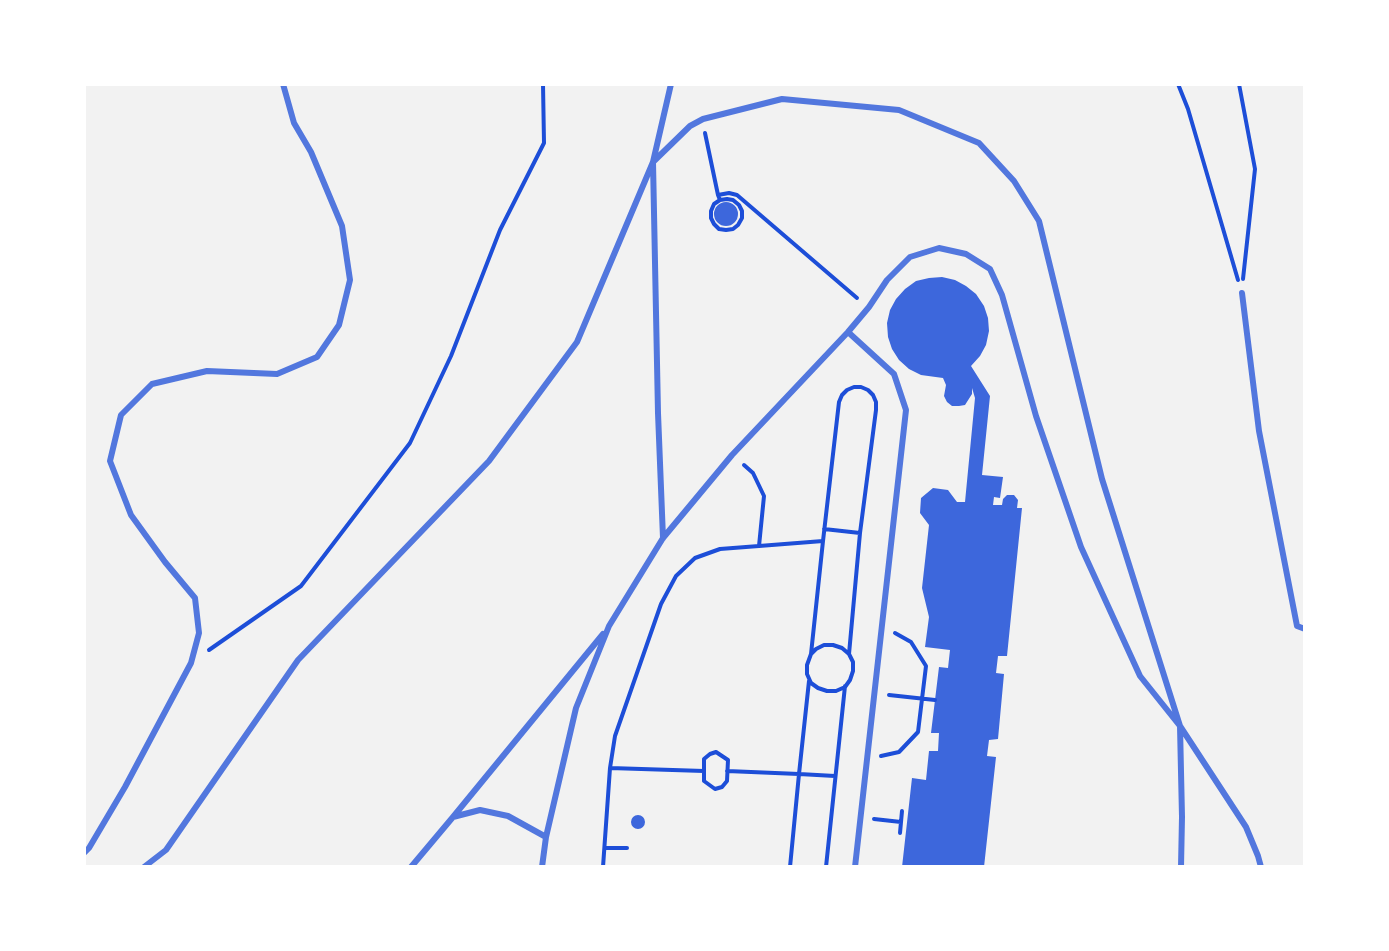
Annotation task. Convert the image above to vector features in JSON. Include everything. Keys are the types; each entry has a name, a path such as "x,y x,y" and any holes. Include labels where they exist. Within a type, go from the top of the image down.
{"lane":[{"path":"84,853 125,787 191,663 199,633 195,598 131,515 110,461 121,415 152,384 207,371 277,374 317,357 339,325 350,280 342,226 311,152 294,123 283,84"},
{"path":"144,867 166,850 298,660 489,461 577,342 653,162 671,84"},
{"path":"663,538 653,162 690,126 703,119 782,99 899,110 979,143 1014,181 1039,221 1102,479 1180,726 1181,867"},
{"path":"411,867 609,626 663,538 732,455 848,332 887,280 910,257 939,248 966,254 990,269 1002,295 1036,416 1081,547 1140,676 1180,726 1246,827 1261,867"},
{"path":"1242,293 1259,431 1297,626 1305,629"},
{"path":"848,332 894,374 906,410 855,867"},
{"path":"542,867 576,708 609,626"},
{"path":"453,817 480,810 508,816 546,837"}],"path":[{"path":"191,663 301,586 410,443 451,356 500,230 544,143 543,84"},
{"path":"1178,84 1242,293"},
{"path":"1239,84 1255,169 1242,293"},
{"path":"703,119 719,198"},
{"path":"719,198 733,200 742,211 742,218 733,229 719,229 711,218 714,204 719,198 729,193 737,195 869,307"},
{"path":"790,867 809,678 807,665 811,654 839,402 847,390 861,387 868,390 876,402 849,654"},
{"path":"732,455 753,473 764,496 759,546"},
{"path":"824,529 860,533"},
{"path":"603,867 615,736 661,604 676,576 695,558 720,549 823,541"},
{"path":"867,760 899,752 918,732 926,666 911,642 882,626"},
{"path":"809,678 818,688 836,691 845,686 853,671 853,662 842,648 824,645 811,654"},
{"path":"826,867 845,686"},
{"path":"898,696 935,700"},
{"path":"716,752 728,760 727,781 722,787 715,789 704,781 704,771 704,759 710,754 716,752"},
{"path":"610,768 704,771"},
{"path":"727,771 835,776"},
{"path":"907,828 900,833 902,811 908,817"},
{"path":"883,820 901,822"},
{"path":"605,848 627,848"}],"building":[{"path":"726,202 735,205 738,214 735,223 726,226 717,223 714,214 717,205"},
{"path":"942,277 966,286 984,306 989,331 986,345 971,366 990,396 982,475 1003,477 1000,498 994,497 993,505 1002,505 1007,495 1014,495 1018,500 1017,508 1022,508 1007,656 998,656 996,673 1004,674 998,739 989,740 987,756 996,757 984,867 902,867 912,778 926,780 929,751 938,751 939,733 931,733 939,667 948,668 950,650 925,647 929,617 922,588 929,525 920,513 921,498 933,488 948,490 957,502 965,502 975,398 972,388 965,405 952,406 947,402 943,378 921,375 899,360 888,337 887,323 890,310 905,289 916,281"},
{"path":"638,815 645,822 638,829 631,822"}]}
